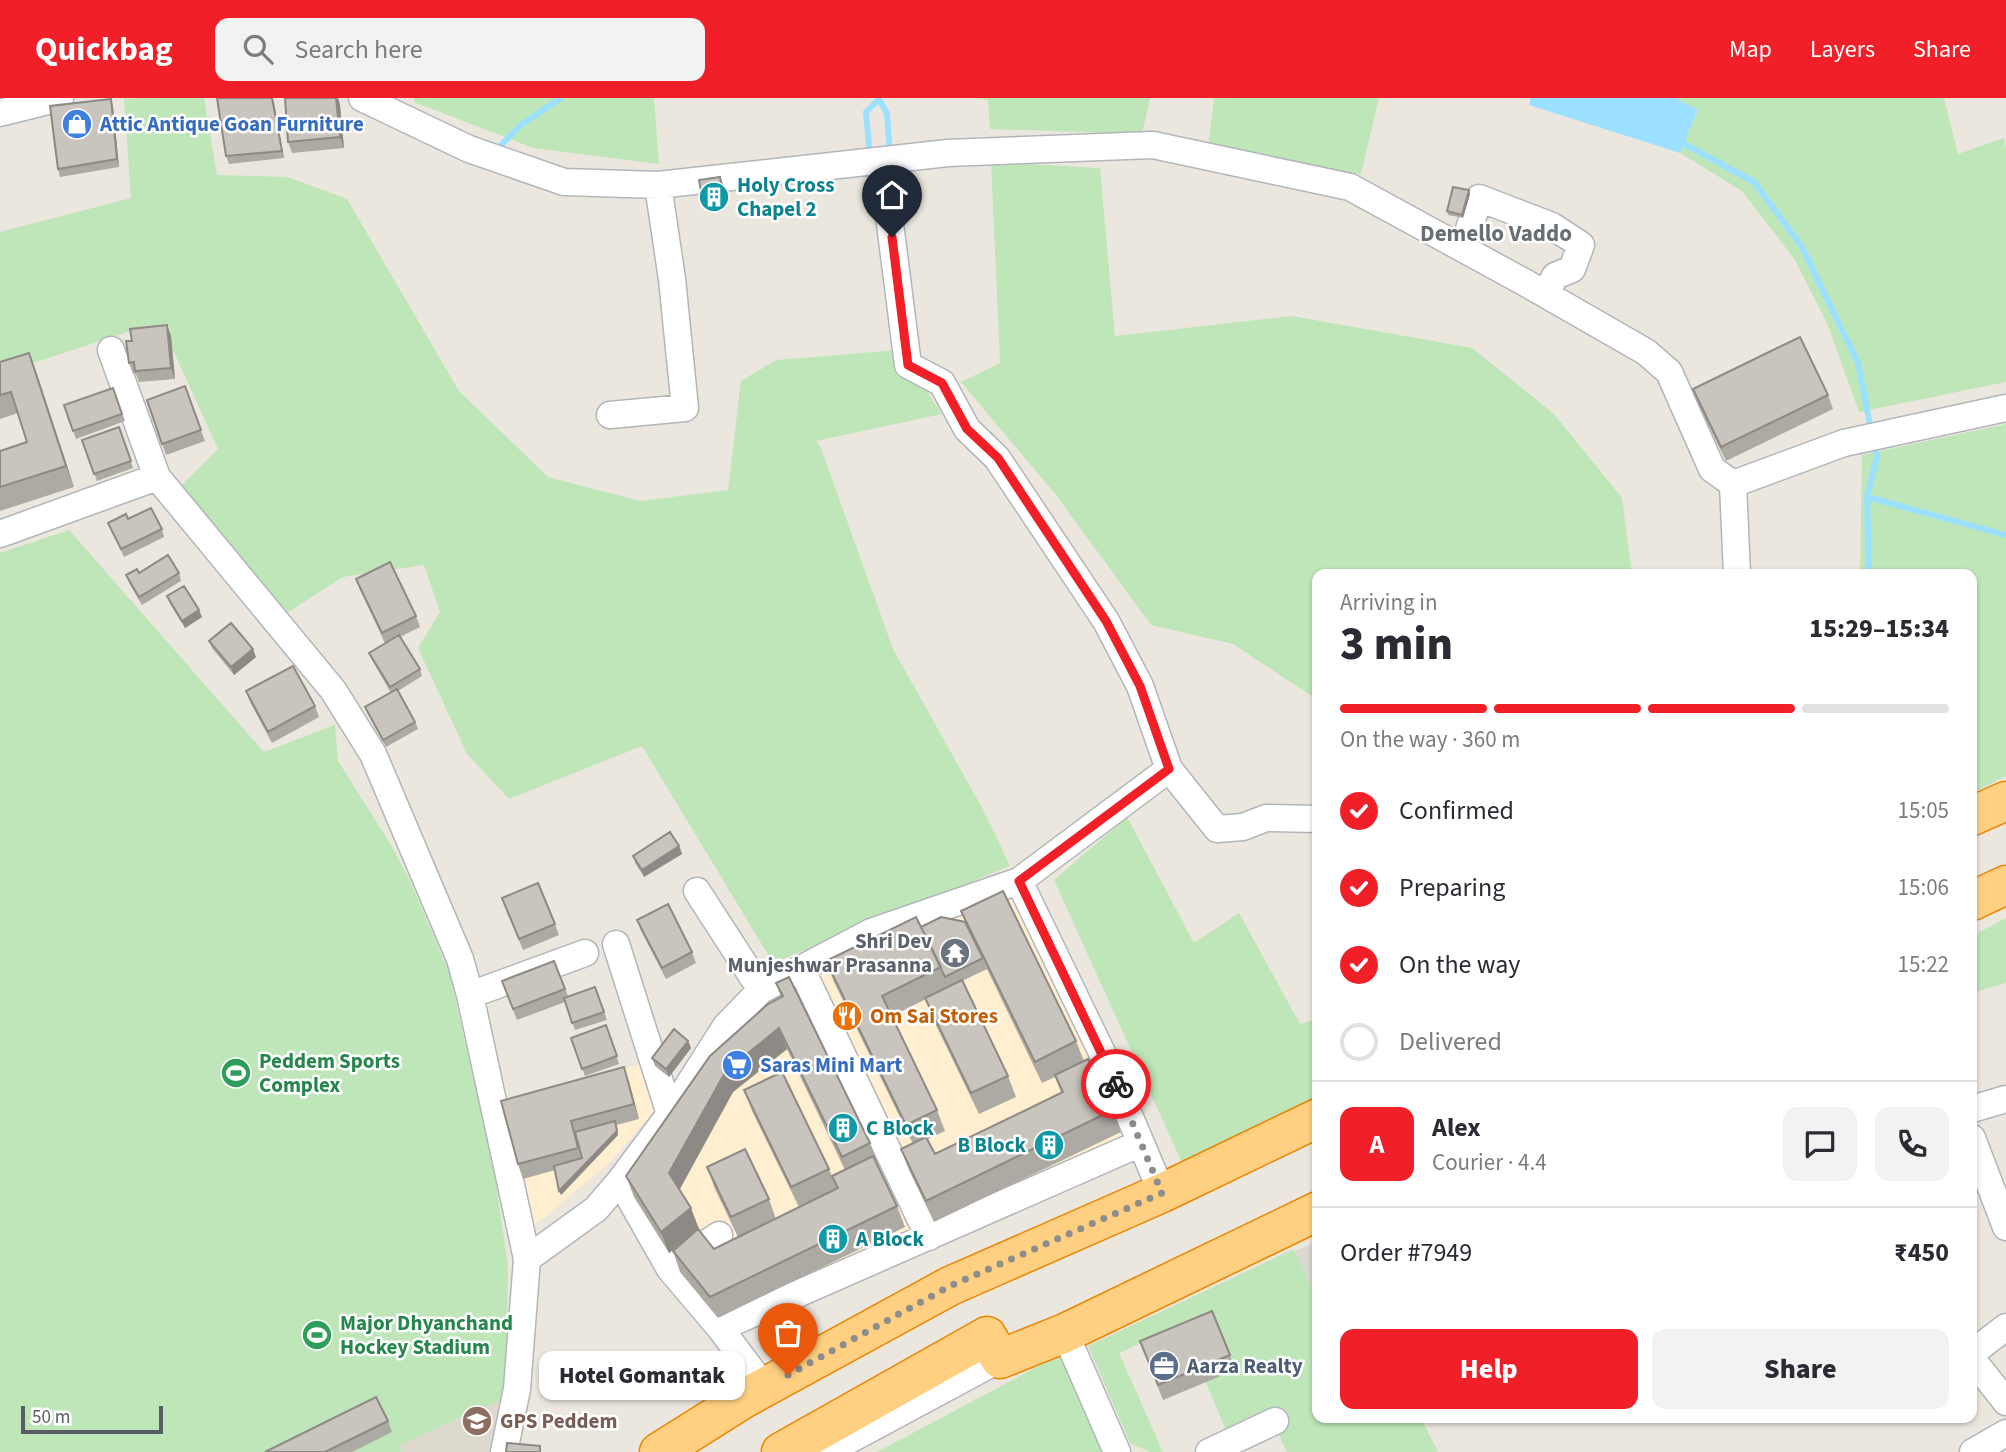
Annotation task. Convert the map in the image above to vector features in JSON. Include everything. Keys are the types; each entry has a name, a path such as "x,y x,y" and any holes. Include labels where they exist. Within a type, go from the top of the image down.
{"highway":[{"path":"1977,815 2006,801"},
{"path":"1977,899 2006,885"},
{"path":"659,1452 765,1388 950,1286 1162,1193 1312,1121"},
{"path":"781,1452 987,1336 1000,1359 1065,1332 1312,1214"}],"street":[{"path":"0,113 60,98"},
{"path":"362,98 469,149 564,182 657,185 948,153 1153,145 1350,187 1646,352 1669,372 1712,469 1733,484"},
{"path":"879,161 908,365 942,383 967,429 998,458 1106,621 1140,686 1169,769 1217,829 1243,827 1266,818 1312,819"},
{"path":"610,415 685,408 672,279 657,185"},
{"path":"1463,248 1479,198 1552,226 1581,245 1572,269 1555,276 1546,294"},
{"path":"111,350 157,477 333,690 373,754 460,959 527,1259 517,1390 504,1452"},
{"path":"1733,484 1844,443 2006,408"},
{"path":"0,534 157,477"},
{"path":"1733,484 1737,569"},
{"path":"527,1259 596,1209 670,1114 726,1026 761,990 870,932 1019,881 1169,769"},
{"path":"1019,881 1107,1063 1162,1193"},
{"path":"697,891 761,990"},
{"path":"616,944 670,1114"},
{"path":"470,995 585,953"},
{"path":"801,968 929,1237"},
{"path":"1977,1108 2006,1099"},
{"path":"720,1328 1141,1143"},
{"path":"1977,1151 2006,1227"},
{"path":"620,1181 670,1269 720,1328 765,1388"},
{"path":"670,1269 719,1235"},
{"path":"1977,1349 2006,1327"},
{"path":"1065,1332 1117,1452"},
{"path":"827,1452 1000,1359"},
{"path":"1977,1365 2006,1402"},
{"path":"1209,1452 1275,1421"},
{"path":"1973,1452 2006,1433"}],"shaded area":[{"path":"1014,896 1124,1136 719,1321 629,1190 744,1025 832,965"},
{"path":"650,1061 663,1101 610,1162 529,1230 503,1107"},
{"path":"1312,1244 1312,1291 1295,1251"},
{"name":"GPS Peddem","path":"506,1398 495,1452 402,1452 399,1445"}],"green space":[{"path":"204,98 217,175 288,177 347,199 459,391 548,477 640,501 728,490 741,381 776,360 899,350 942,414 816,441 821,448 893,649 985,813 1010,866 773,963 642,746 509,799 467,754 418,648 440,612 424,565 343,577 287,613 180,487 218,449 173,350 145,326 0,374 0,232 131,198 124,99"},
{"path":"414,98 654,98 659,164 533,148 414,102"},
{"path":"974,98 1150,98 1142,134 990,129 988,100"},
{"path":"1214,98 1379,98 1361,174 1208,150"},
{"path":"1675,98 1944,98 1958,154 2004,138 2006,382 1859,412 1827,323 1795,260 1742,191 1680,153 1698,110"},
{"path":"991,162 1100,168 1115,336 1292,316 1472,348 1554,414 1622,498 1631,569 1312,569 1312,696 1233,644 1151,625 1056,495 961,382 1000,363"},
{"path":"2006,424 2006,776 1977,790 1977,569 1860,569 1862,455"},
{"name":"Peddem Sports Complex","path":"69,530 264,752 335,725 338,761 390,843 411,883 450,975 494,1171 508,1265 506,1398 399,1445 402,1452 0,1452 0,553"},
{"path":"1127,817 1194,943 1239,913 1300,1024 1312,1021 1312,1102 1182,1163 1054,880"},
{"path":"2006,918 2006,983 1977,992 1977,933"},
{"path":"1294,1249 1312,1289 1312,1423 1424,1423 1438,1452 1287,1452 1268,1413 1226,1430 1205,1381 1234,1365 1212,1312 1119,1353 1163,1452 1150,1452 1130,1443 1088,1346"},
{"path":"1061,1354 1106,1452 877,1452"}],"water":[{"path":"1531,98 1675,98 1698,110 1680,153 1529,105"}],"building":[{"path":"217,98 272,98 282,151 226,156"},
{"path":"285,98 336,98 340,137 288,142"},
{"path":"111,99 117,159 58,169 50,106"},
{"name":"Holy Cross Chapel 2","path":"720,177 724,199 703,202 699,180"},
{"path":"1453,187 1469,190 1462,215 1447,211"},
{"path":"167,325 171,368 135,371 134,362 129,363 126,341 132,341 130,329"},
{"path":"1800,337 1828,395 1721,447 1693,389"},
{"path":"29,353 66,466 0,487 0,451 27,442 11,392 0,395 0,362"},
{"path":"185,386 201,430 162,444 147,400"},
{"path":"113,388 122,414 73,431 64,405"},
{"path":"119,427 131,461 94,474 82,440"},
{"path":"151,508 162,529 121,549 108,523 126,514 128,519"},
{"path":"168,555 179,573 139,597 126,575 137,569 139,573"},
{"path":"390,562 416,616 382,633 356,579"},
{"path":"184,586 199,610 182,621 167,596"},
{"path":"231,623 253,649 231,667 209,641"},
{"path":"399,635 420,669 390,687 369,653"},
{"path":"293,666 315,706 268,732 246,691"},
{"path":"397,689 415,722 383,740 365,707"},
{"path":"670,832 679,846 642,870 633,856"},
{"path":"538,883 555,924 519,939 502,898"},
{"path":"1003,891 1076,1041 1035,1062 961,911"},
{"path":"668,904 692,952 662,968 637,920"},
{"path":"916,917 941,967 882,996 937,1110 906,1125 826,961"},
{"name":"Shri Dev Munjeshwar Prasanna","path":"941,917 965,922 983,958 945,977 921,927"},
{"path":"554,961 565,989 513,1009 502,981"},
{"path":"789,977 870,1143 842,1157 779,1028 726,1071 669,1173 691,1208 661,1232 626,1176 710,1056 768,1004 783,996 776,983"},
{"path":"962,980 1008,1076 971,1093 925,998"},
{"path":"595,987 604,1012 572,1023 564,998"},
{"path":"606,1025 617,1056 582,1069 571,1038"},
{"path":"674,1029 688,1041 666,1069 652,1058"},
{"path":"1088,1059 1113,1110 926,1201 901,1149 926,1137 935,1154 1063,1092 1055,1075"},
{"path":"624,1067 634,1104 571,1121 578,1148 518,1164 501,1101"},
{"path":"782,1072 829,1169 791,1187 744,1090"},
{"path":"615,1121 617,1131 559,1191 554,1166 582,1158 575,1132"},
{"path":"745,1149 769,1199 731,1217 707,1167"},
{"path":"873,1156 897,1206 710,1297 673,1251 698,1229 714,1249 838,1188 832,1176"},
{"path":"1212,1311 1230,1355 1158,1385 1140,1341"},
{"path":"376,1397 388,1421 325,1452 265,1452"},
{"path":"507,1443 540,1446 540,1452 506,1452"}],"waterway":[{"path":"499,147 522,124 561,98"},
{"path":"878,98 887,113 890,154"},
{"path":"869,147 866,112 878,100"},
{"path":"1679,141 1754,182 1802,247 1858,363 1871,430"},
{"path":"1869,569 1867,497 1877,457 1874,444"},
{"path":"1867,497 2006,535"}],"way so far":[{"path":"788,1375 950,1286 1162,1193 1116,1084"}],"place":[{"name":"Attic Antique Goan Furniture","path":"77,124"},
{"name":"Holy Cross Chapel 2","path":"714,197"},
{"name":"Shri Dev Munjeshwar Prasanna","path":"955,953"},
{"name":"Om Sai Stores","path":"847,1016"},
{"name":"Saras Mini Mart","path":"737,1065"},
{"name":"Peddem Sports Complex","path":"236,1073"},
{"name":"C Block","path":"843,1128"},
{"name":"B Block","path":"1049,1145"},
{"name":"A Block","path":"833,1239"},
{"name":"Major Dhyanchand Hockey Stadium","path":"317,1335"},
{"name":"Aarza Realty","path":"1164,1366"},
{"name":"Hotel Gomantak","path":"788,1375"},
{"name":"GPS Peddem","path":"477,1421"}],"district":[{"name":"Demello Vaddo","path":"1496,233"}],"route":[{"path":"892,237 908,365 942,383 967,429 998,458 1106,621 1140,686 1169,769 1019,881 1116,1084"}]}
